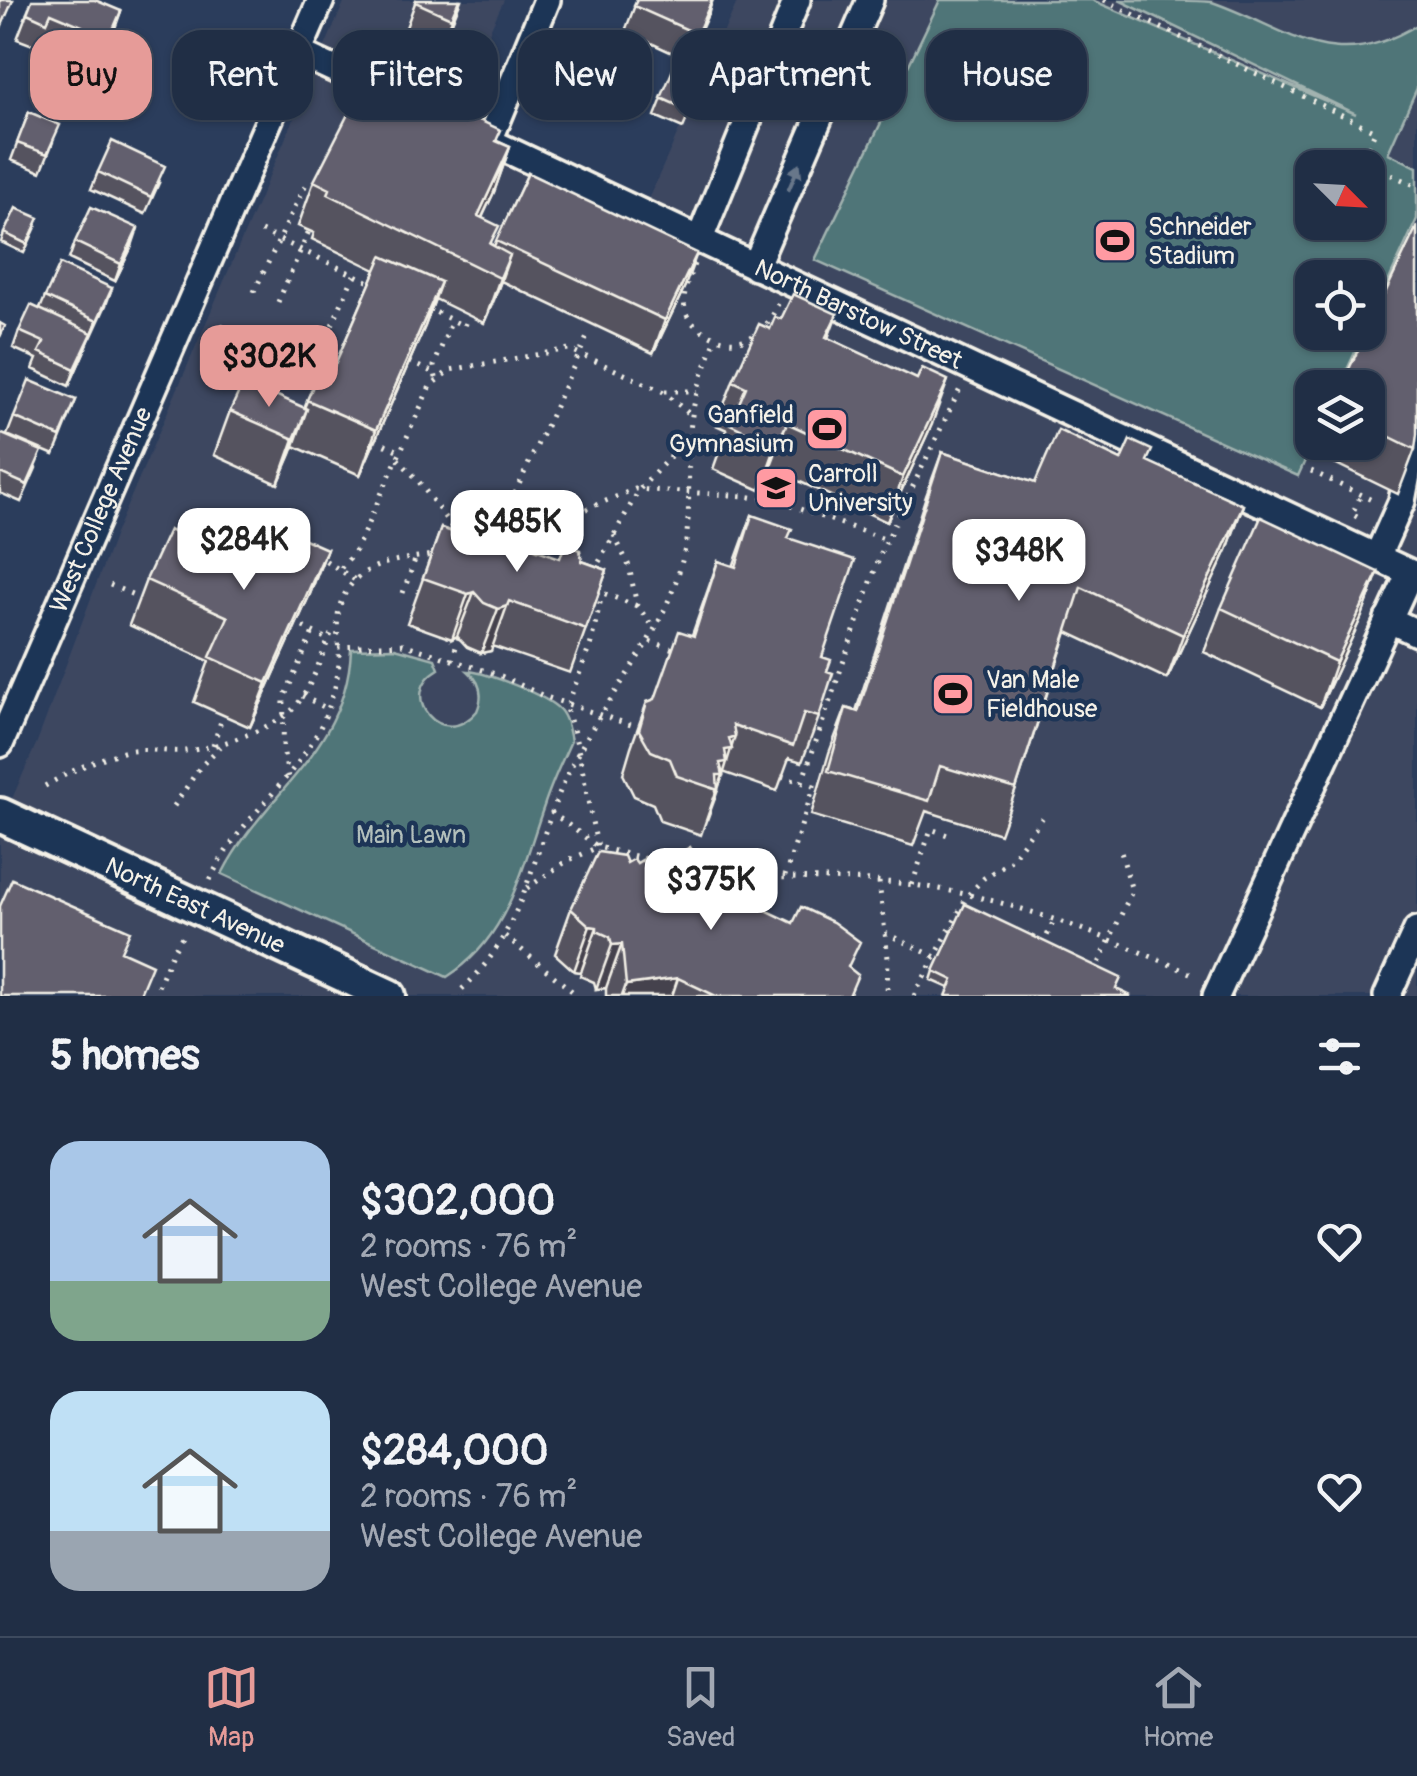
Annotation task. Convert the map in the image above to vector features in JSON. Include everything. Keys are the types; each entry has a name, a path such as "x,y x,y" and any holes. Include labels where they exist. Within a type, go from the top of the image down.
{"main road":[{"name":"North East Avenue","path":"0,816 388,996"}],"street":[{"name":"West College Avenue","path":"309,30 321,0"},
{"path":"489,141 547,0"},
{"path":"701,242 798,0"},
{"path":"755,267 870,0"},
{"name":"West College Avenue","path":"0,744 270,120"},
{"name":"North Barstow Street","path":"454,125 1413,574"},
{"path":"1377,557 1402,501 1417,422"},
{"path":"1218,991 1388,619 1413,574"},
{"path":"1388,619 1417,633"},
{"path":"1387,996 1417,930"}],"path":[{"path":"1104,0 1376,131 1367,150"},
{"path":"1385,172 1417,186"},
{"path":"254,292 306,184 316,188"},
{"path":"290,218 300,222"},
{"path":"262,231 387,290"},
{"path":"278,302 310,231"},
{"path":"701,242 687,282 684,306 687,317 716,338 740,342 760,334 773,317 787,282"},
{"path":"313,369 354,274"},
{"path":"420,305 464,326 468,315"},
{"path":"342,568 356,550 435,376 452,320"},
{"path":"321,322 331,326"},
{"path":"221,325 313,369 334,374"},
{"path":"492,545 588,335"},
{"path":"462,989 490,959 504,936 525,890 551,812 578,754 650,641 674,593 686,544 692,416 716,338"},
{"path":"435,376 569,348 662,391 692,416"},
{"path":"409,362 435,376"},
{"path":"802,782 887,540 970,367"},
{"path":"662,391 698,391"},
{"path":"637,606 586,585 638,490 690,435"},
{"path":"375,440 399,456 464,542"},
{"path":"1311,471 1397,513"},
{"path":"482,548 638,490 745,496 780,502 887,540"},
{"path":"614,535 629,566 637,606 656,630"},
{"path":"315,553 356,580"},
{"path":"154,996 230,841 309,750 336,682 337,612 356,580 378,565 450,553"},
{"path":"404,593 416,557"},
{"path":"110,585 141,598"},
{"path":"598,846 577,734 566,703 591,643 602,594"},
{"path":"45,786 126,751 183,752 212,747 274,724 302,696 336,623"},
{"path":"302,626 328,640"},
{"path":"288,777 284,698 313,632"},
{"path":"456,663 459,637"},
{"path":"650,641 687,653"},
{"path":"338,646 403,644 644,730"},
{"path":"302,696 328,709"},
{"path":"212,747 223,715"},
{"path":"174,806 200,767 226,741"},
{"path":"782,776 814,786 785,876"},
{"path":"551,812 598,846 616,854 664,863"},
{"path":"914,996 938,958 968,895 984,878 1010,861 1043,817"},
{"path":"912,885 932,829 953,837"},
{"path":"525,890 598,846"},
{"path":"1093,975 1132,891 1122,852"},
{"path":"616,854 625,869"},
{"path":"696,869 912,885 968,895 1110,938 1218,991"},
{"path":"879,882 887,996"},
{"path":"1041,950 1054,920"},
{"path":"885,933 938,958"},
{"path":"504,936 578,996"}],"shaded area":[{"name":"Carroll University","path":"345,0 504,0 490,30 333,30 333,120 448,120 441,136 636,226 684,120 906,120 906,30 724,30 738,0 1417,0 1417,996 0,996 0,826 37,742 115,534 293,120 313,120 313,74"}],"green space":[{"name":"Schneider Stadium","path":"940,0 1092,0 1356,114 1119,0 1212,2 1289,35 1335,48 1387,40 1417,25 1417,88 1388,153 1417,167 1417,219 1385,289 1385,260 1295,260 1295,350 1356,350 1347,370 1295,370 1295,460 1305,460 1298,476 815,260 882,120 906,120 906,71"},
{"name":"Main Lawn","path":"395,648 435,659 439,669 421,692 428,715 438,723 450,726 464,722 477,711 480,689 468,671 516,686 553,704 564,717 571,741 499,923 468,961 447,977 222,874 258,819 319,744 346,685 351,649"}],"building":[{"path":"0,0 13,0 0,30"},
{"path":"32,0 95,0 121,11 113,30 80,30 82,26 51,13 47,22 27,13"},
{"path":"416,0 459,0 451,18"},
{"path":"637,0 712,0 699,30 688,30 634,6"},
{"path":"672,72 672,103 661,98"},
{"path":"29,112 30,120 60,125 47,154 17,143"},
{"path":"345,120 479,120 501,130 496,141 510,147 478,216 499,226 490,244 510,255 500,278 328,194 330,189 314,181"},
{"path":"112,141 165,166 151,197 98,172"},
{"path":"528,173 697,253 665,320 496,241"},
{"path":"91,207 138,228 121,264 75,242"},
{"path":"16,208 39,218 27,244 4,233"},
{"path":"1417,226 1415,449 1385,434 1385,370 1349,370 1358,350 1385,350 1385,293"},
{"path":"382,256 441,282 376,430 307,400 316,379 327,383"},
{"path":"60,264 112,288 97,321 45,297"},
{"path":"793,294 837,314 826,337 917,379 922,368 948,380 903,477 787,423 776,446 730,424 746,387 733,381 759,324 770,329 775,317 781,319"},
{"path":"31,305 92,333 75,369 39,352 44,342 19,331"},
{"path":"29,380 76,400 60,437 14,417"},
{"path":"244,381 307,409 294,439 230,411"},
{"name":"Van Male Fieldhouse","path":"1058,430 1121,460 1130,440 1152,450 1147,461 1243,505 1183,635 1081,587 1016,789 940,766 929,801 828,771 846,708 858,712 942,452 1035,483"},
{"path":"0,433 42,451 27,485 0,473"},
{"path":"752,515 792,529 788,538 855,560 822,657 831,660 827,671 833,673 819,717 804,713 793,746 733,725 735,736 729,738 732,749 725,750 727,762 720,763 723,775 717,775 718,790 677,776 670,759 651,751 639,730 647,702 655,699 679,631 694,636 718,561 736,567"},
{"path":"1261,517 1378,572 1336,662 1221,608"},
{"path":"270,524 327,549 267,683 210,657 228,617 146,580 169,530 251,567"},
{"path":"441,528 472,539 483,531 560,558 563,550 570,547 580,550 582,561 607,570 586,629 509,601 498,609 484,603 474,592 468,594 423,578"},
{"path":"690,847 716,886 793,923 801,907 833,922 860,942 848,967 858,975 849,996 716,996 678,978 626,985 622,944 612,945 610,937 571,909 598,852 624,856 627,863 634,859 645,865 650,862 653,867"},
{"path":"12,879 130,931 121,951 152,965 139,996 0,996 0,906"},
{"path":"965,904 1121,978 1116,989 1131,996 946,996 953,980 934,971"}],"place":[{"name":"Schneider Stadium","path":"1115,241"},
{"name":"Ganfield Gymnasium","path":"827,429"},
{"name":"Carroll University","path":"776,488"},
{"name":"Van Male Fieldhouse","path":"953,694"}]}
